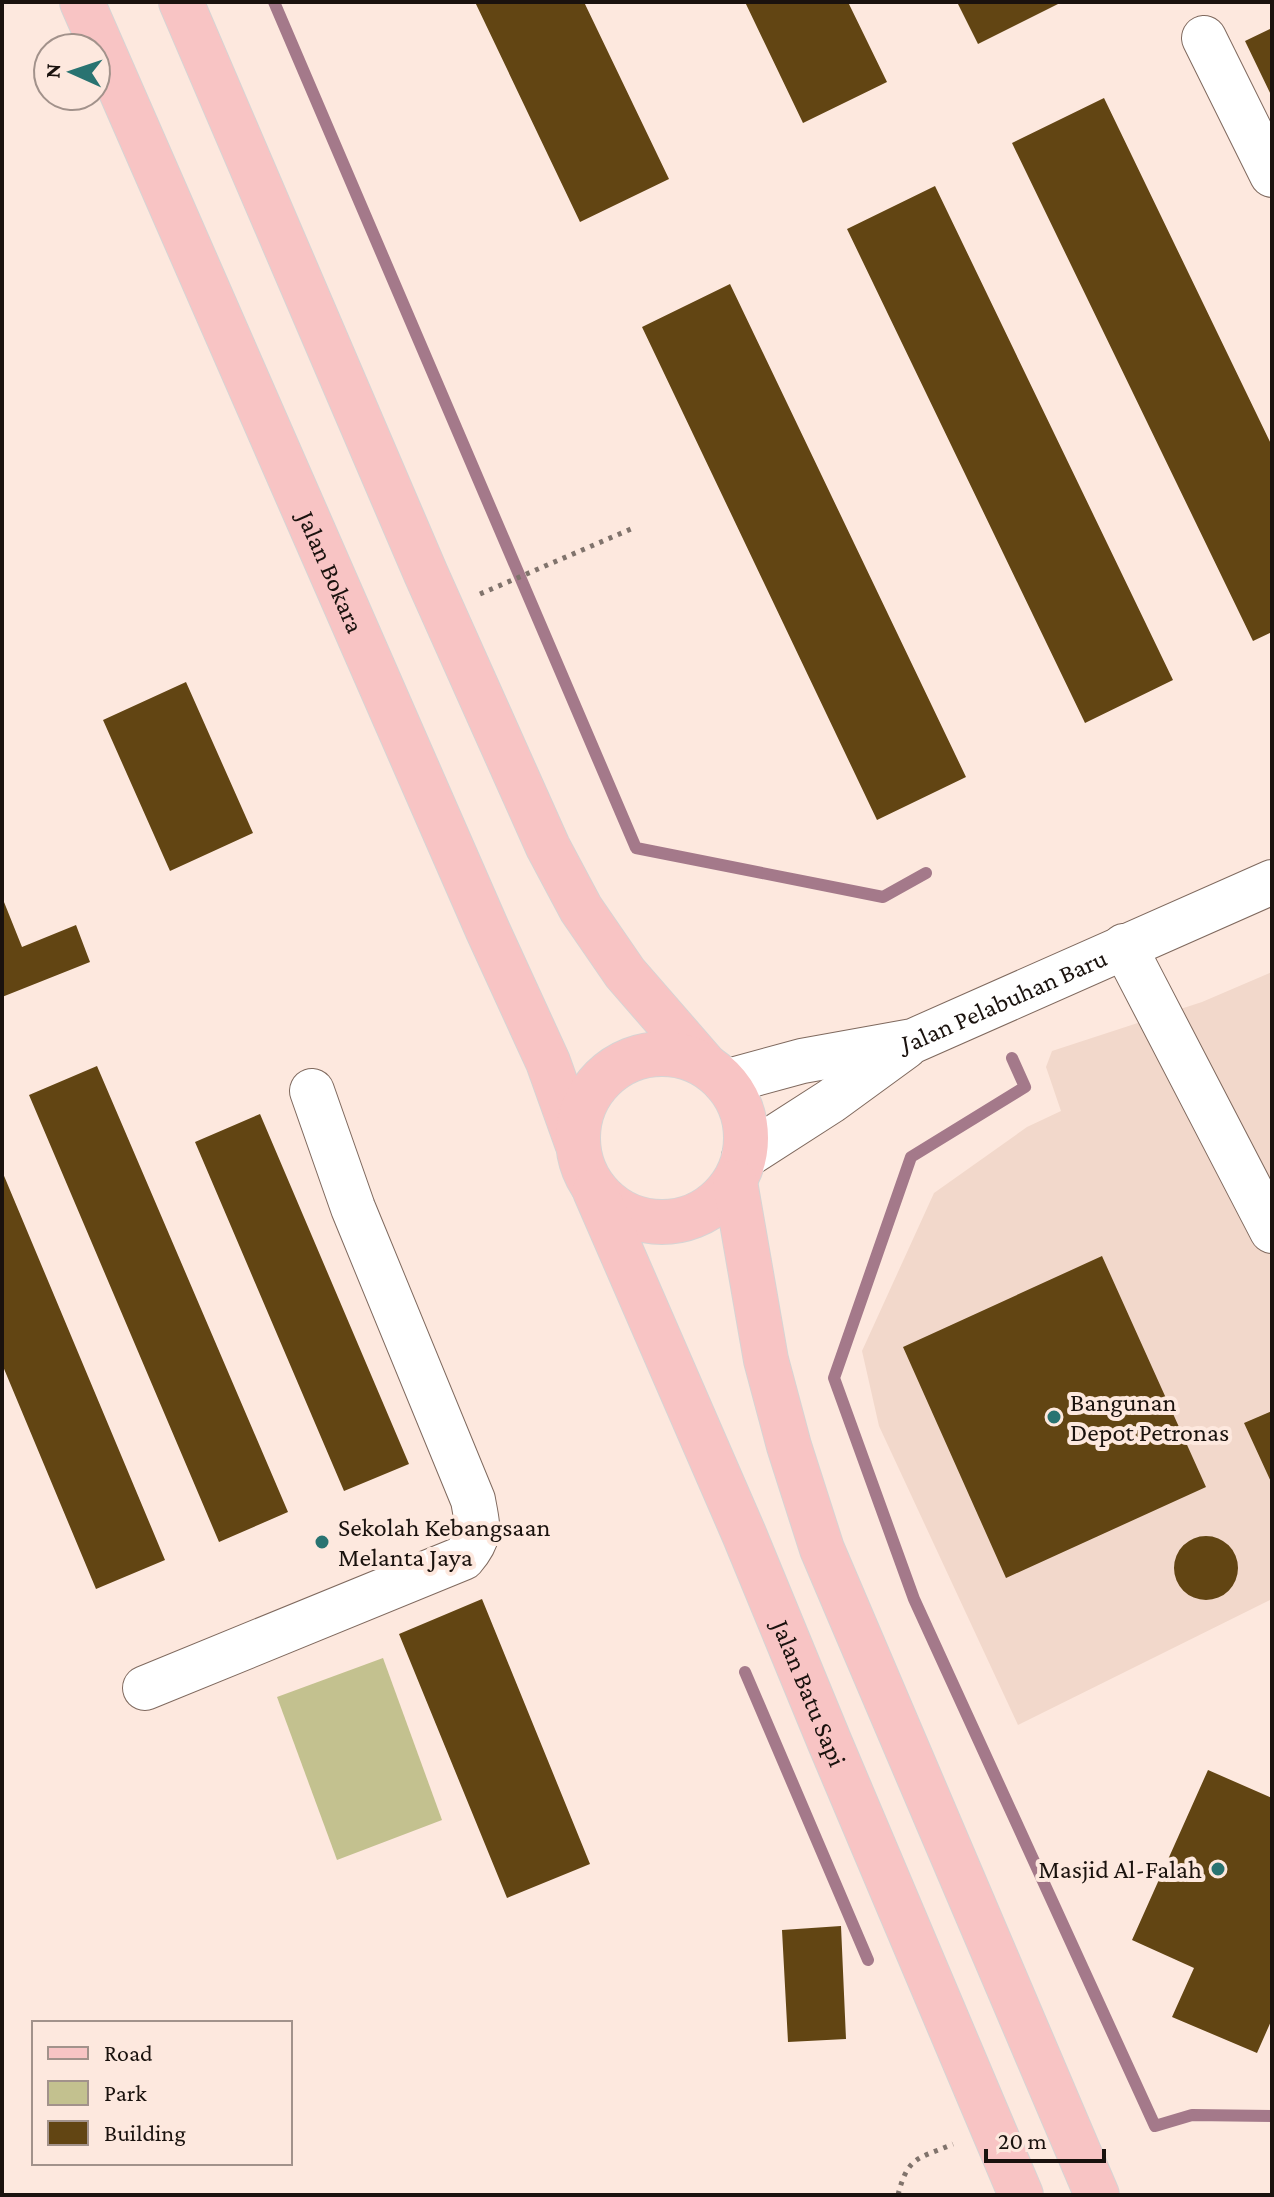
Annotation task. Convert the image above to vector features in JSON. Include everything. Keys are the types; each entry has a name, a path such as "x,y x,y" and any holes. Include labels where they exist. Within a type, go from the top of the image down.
{"main road":[{"name":"Jalan Bokara","path":"82,2 548,1062 577,1143"},
{"path":"181,2 426,574 548,847 581,909 625,973 739,1104 746,1130 740,1169 766,1360 822,1549 1097,2195"},
{"path":"715,1074 681,1055 655,1053 630,1059 607,1073 591,1093 580,1116 577,1143 583,1168 595,1191 615,1209 640,1221 667,1223 693,1217 717,1203 740,1169"},
{"name":"Jalan Batu Sapi","path":"595,1191 744,1534 1021,2195"}],"street":[{"path":"1204,38 1272,175"},
{"name":"Jalan Pelabuhan Baru","path":"715,1074 913,1041 1272,882"},
{"path":"1124,946 1272,1231"},
{"path":"740,1169 913,1041"},
{"path":"145,1688 463,1558 474,1546 479,1532 473,1500 353,1208 312,1091"}],"path":[{"path":"478,594 631,529"},
{"path":"898,2195 904,2172 913,2161 950,2145"}],"shaded area":[{"path":"1272,972 1272,1599 1018,1725 879,1426 862,1351 934,1193 1027,1127 1061,1111 1046,1067 1052,1051 1202,1002"}],"green space":[{"path":"383,1658 442,1820 337,1860 277,1697"}],"building":[{"path":"475,2 584,2 669,179 580,222"},
{"path":"745,2 848,2 887,82 803,123"},
{"path":"957,2 1062,2 978,44"},
{"path":"1272,28 1272,97 1245,41"},
{"path":"1104,98 1272,446 1272,632 1253,641 1012,143"},
{"path":"935,186 1173,680 1085,723 847,229"},
{"path":"730,284 966,777 877,820 642,327"},
{"path":"186,682 253,833 170,871 103,720"},
{"path":"2,897 22,947 76,925 90,962 2,997"},
{"path":"97,1066 288,1512 219,1542 29,1095"},
{"path":"260,1114 409,1464 344,1491 195,1142"},
{"path":"2,1171 165,1560 96,1589 2,1364"},
{"name":"Bangunan Depot Petronas","path":"1102,1256 1206,1487 1006,1578 903,1347"},
{"path":"1272,1411 1272,1484 1244,1423"},
{"path":"1206,1536 1218,1538 1229,1545 1236,1556 1236,1580 1229,1591 1218,1598 1206,1600 1194,1598 1183,1591 1176,1580 1174,1568 1176,1556 1183,1545 1194,1538"},
{"path":"482,1599 590,1864 507,1898 399,1634"},
{"name":"Masjid Al-Falah","path":"1208,1770 1272,1798 1272,2019 1257,2053 1172,2017 1194,1968 1132,1940"},
{"path":"841,1926 846,2039 788,2042 782,1930"}],"waterway":[{"path":"274,2 636,848 883,897 926,873"},
{"path":"1012,1058 1025,1087 911,1157 834,1378 914,1599 1155,2126 1192,2115 1272,2116"},
{"path":"745,1672 868,1960"}],"place":[{"name":"Bangunan Depot Petronas","path":"1054,1417"},
{"name":"Sekolah Kebangsaan Melanta Jaya","path":"322,1542"},
{"name":"Masjid Al-Falah","path":"1218,1869"}]}
